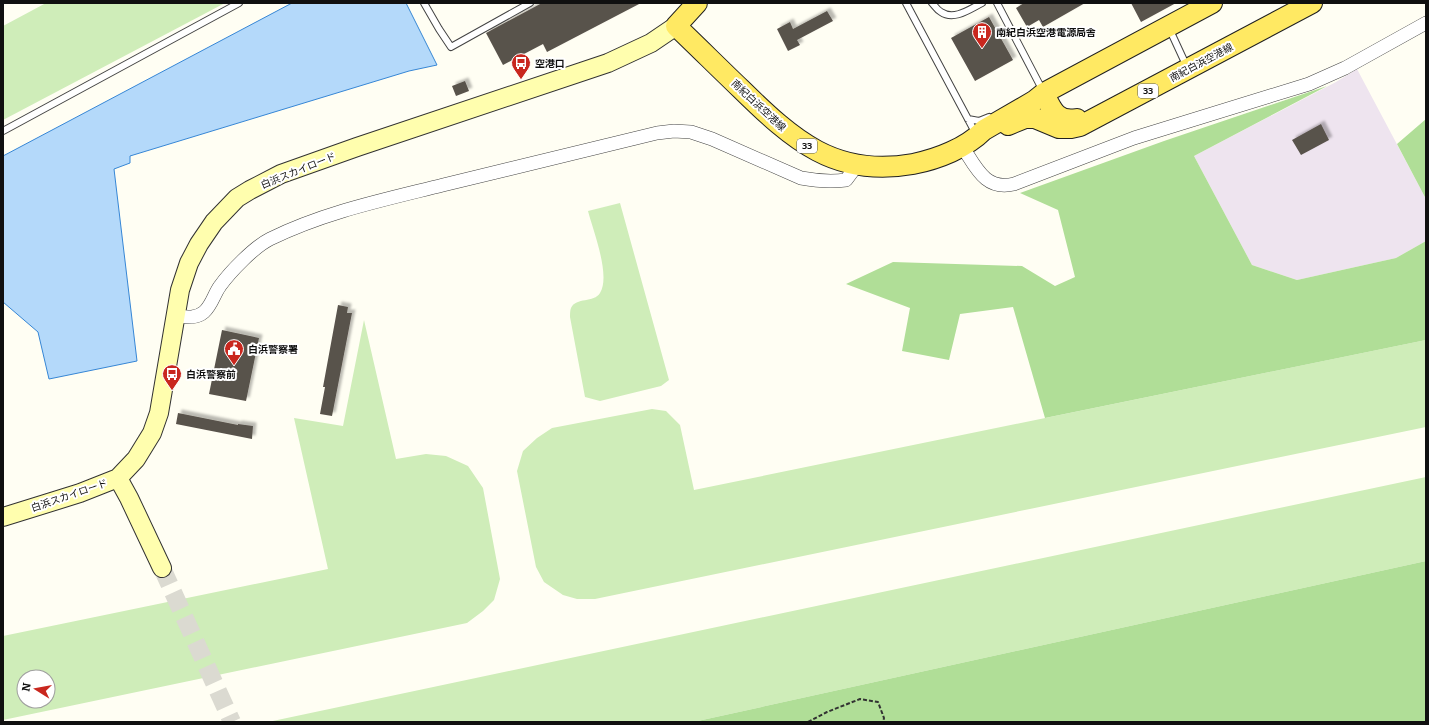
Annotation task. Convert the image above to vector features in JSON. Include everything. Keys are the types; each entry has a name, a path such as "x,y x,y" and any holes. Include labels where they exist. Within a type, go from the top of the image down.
{"main road":[{"path":"676,26 697,3"},
{"name":"南紀白浜空港線","path":"969,141 984,130 1034,101 1044,93 1212,3"},
{"name":"南紀白浜空港線","path":"676,26 764,112 793,137 823,154 854,164 890,166 912,164 928,160 969,141 992,133 1017,120 1025,118 1035,118 1059,128 1080,126 1312,3"},
{"path":"1044,93 1055,113 1061,118 1074,120 1110,111"}],"street":[{"path":"969,141 980,175 985,179 1003,186 1014,184 1134,138 1310,84 1345,68 1426,23"},
{"name":"白浜スカイロード","path":"3,517 80,493 118,478 136,459 152,433 159,413 175,316 182,283 189,263 199,244 218,217 237,198 281,174 608,63 651,43 676,26"},
{"path":"175,316 190,317 203,313 233,269 268,240 301,224 357,206 657,133 674,131 691,132 720,142 801,178 831,182 846,180 852,172 854,164"},
{"path":"118,478 162,568"}],"lane":[{"path":"3,131 239,3"},
{"path":"424,3 451,47 530,3"},
{"path":"906,3 968,119 969,141"},
{"path":"932,3 940,12 946,15 958,15 982,3"},
{"path":"997,3 1044,93 1013,105"},
{"path":"1169,26 1188,69"},
{"path":"968,119 979,120 993,115"}],"path":[{"path":"808,722 860,699 878,702 884,718 883,722"}],"shaded area":[{"path":"1357,69 1426,199 1426,241 1396,258 1297,280 1252,265 1194,156 1336,82"}],"green space":[{"path":"46,3 225,3 3,120 3,26"},
{"path":"1327,86 1194,156 1252,265 1297,280 1396,258 1426,241 1426,340 1045,418 1013,307 960,314 949,360 902,351 910,308 846,284 893,262 1022,266 1055,286 1075,277 1058,210 1020,193 1164,141"},
{"path":"1426,119 1426,199 1397,144"},
{"path":"620,203 669,380 661,386 600,401 585,397 570,311 573,305 577,302 597,296 603,285 600,253 588,211"},
{"path":"364,320 396,459 426,454 446,456 468,466 483,488 500,579 494,600 483,611 467,623 56,709 56,669 16,669 16,709 56,709 3,720 3,636 328,569 294,418 343,426"},
{"path":"1426,340 1426,427 595,599 577,599 563,595 544,582 536,567 517,471 523,451 537,438 552,428 652,409 666,411 680,425 694,490"},
{"path":"1426,477 1426,561 693,722 268,722"},
{"path":"1426,561 1426,722 693,722"}],"water":[{"path":"292,3 406,3 437,65 409,71 130,156 130,163 114,169 137,361 49,379 38,332 3,302 3,156"}],"building":[{"path":"542,3 641,3 547,52 543,44 503,65 486,33"},
{"path":"1024,3 1085,3 1043,27 1039,20 1027,27 1016,8"},
{"path":"1131,3 1176,3 1141,22"},
{"path":"827,11 833,21 797,40 800,45 788,51 777,29 790,22 793,29"},
{"name":"南紀白浜空港電源局舎","path":"989,17 1013,60 975,81 951,38"},
{"path":"465,81 469,91 456,96 452,86"},
{"path":"1321,124 1329,140 1301,155 1292,140"},
{"path":"338,305 348,307 347,313 352,313 332,416 320,414 325,387 323,387"},
{"name":"白浜警察署","path":"222,330 259,338 246,401 209,394"},
{"path":"178,413 238,425 253,426 252,439 176,424"}],"tunnel":[{"path":"162,568 232,722"}],"place":[{"name":"南紀白浜空港電源局舎","path":"982,49"},
{"name":"空港口","path":"521,80"},
{"name":"白浜警察署","path":"234,366"},
{"name":"白浜警察前","path":"172,391"}]}
